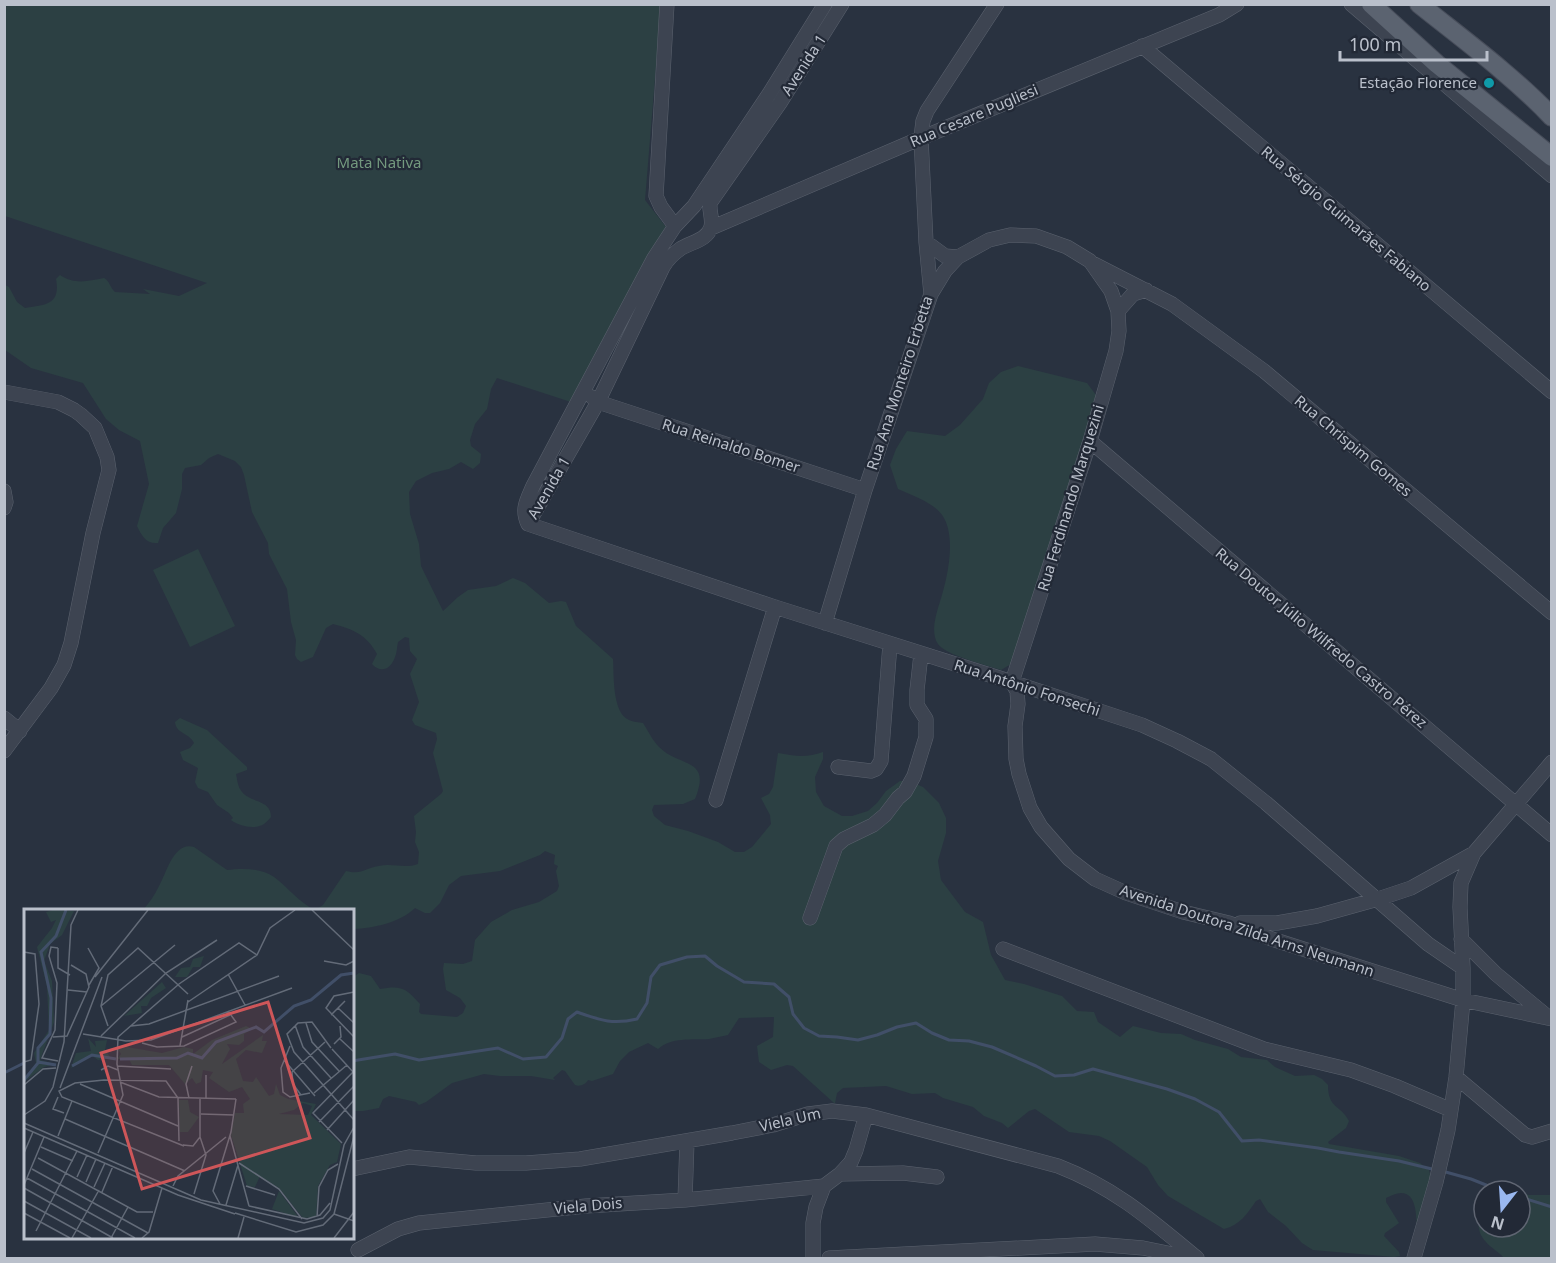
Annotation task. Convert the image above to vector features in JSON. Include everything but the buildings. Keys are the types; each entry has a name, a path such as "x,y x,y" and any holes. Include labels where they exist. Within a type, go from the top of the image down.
{"main road":[{"path":"1358,4 1368,14 1374,15 1378,7 1437,64 1551,157"},
{"path":"1419,4 1473,46 1538,102 1551,117"}],"street":[{"path":"667,4 656,196 675,226"},
{"name":"Avenida 1","path":"528,524 524,516 526,503 654,258 675,226 689,212 769,94 825,4"},
{"name":"Avenida 1","path":"528,524 598,402 663,267 679,249 705,237 711,224 709,209 711,203 780,103 842,4"},
{"name":"Rua Ana Monteiro Erbetta","path":"825,623 865,490 931,294 921,138 923,121 927,111 997,4"},
{"name":"Rua Cesare Pugliesi","path":"711,224 1219,15 1237,4"},
{"path":"1351,4 1551,176"},
{"path":"1433,4 1482,43 1551,104"},
{"name":"Rua Sérgio Guimarães Fabiano","path":"1142,46 1551,392"},
{"path":"689,212 704,213 711,224"},
{"name":"Rua Chrispim Gomes","path":"931,294 945,271 958,257 989,240 1011,235 1036,236 1067,247 1172,304 1264,371 1551,613"},
{"path":"926,242 945,255 958,257"},
{"name":"Rua Chrispim Gomes","path":"1090,261 1111,291 1118,311"},
{"path":"1118,311 1132,294 1146,290"},
{"name":"Rua Ferdinando Marquezini","path":"1012,682 1090,441 1118,342 1118,311"},
{"path":"4,392 58,402 81,415 95,428 107,457 109,470 93,533 68,654 51,688 4,751"},
{"name":"Rua Reinaldo Bomer","path":"584,392 598,402 865,490"},
{"name":"Rua Doutor Júlio Wilfredo Castro Pérez","path":"1090,441 1551,835"},
{"path":"4,491 6,502 4,508"},
{"name":"Rua Antônio Fonsechi","path":"528,524 775,608 1142,725 1177,741 1211,759 1266,803 1428,944 1463,968"},
{"path":"716,800 775,608"},
{"path":"838,767 871,771 876,769 881,761 890,644"},
{"path":"810,918 836,846 844,839 873,825 885,815 905,792 914,776 926,737 926,719 917,705 921,654"},
{"name":"Avenida Doutora Zilda Arns Neumann","path":"1012,682 1017,691 1014,726 1018,774 1030,808 1041,827 1069,859 1095,879 1126,893 1183,912 1229,923 1463,1000 1551,1019"},
{"path":"4,718 20,731"},
{"path":"1414,1258 1436,1182 1456,1077 1463,1000 1461,883 1474,853 1551,762"},
{"path":"1229,923 1277,923 1307,918 1378,899 1411,888 1474,853"},
{"name":"Avenida Doutora Zilda Arns Neumann","path":"1461,939 1496,974 1551,1019"},
{"path":"1003,949 1264,1050 1351,1071 1395,1086 1451,1110"},
{"path":"1456,1077 1525,1135 1533,1137 1551,1131"},
{"name":"Viela Um","path":"354,1169 409,1156 476,1163 526,1163 580,1159 773,1125 808,1114 831,1111 866,1115 1058,1166 1079,1174 1127,1202 1197,1258"},
{"path":"813,1258 813,1223 816,1207 824,1186 851,1162 866,1115"},
{"path":"685,1200 687,1140"},
{"path":"840,1174 903,1173 937,1177"},
{"name":"Viela Dois","path":"356,1249 398,1229 419,1223 824,1186"},
{"path":"829,1258 1095,1244 1143,1248 1192,1258"}],"green space":[{"name":"Mata Nativa","path":"5,5 661,5 645,200 666,227 571,402 497,378 491,389 487,409 475,424 470,440 471,446 481,454 480,463 473,469 461,462 449,469 432,473 416,481 409,492 410,514 419,544 421,566 443,611 468,590 496,586 513,578 525,583 549,603 566,602 576,626 613,659 615,693 619,710 623,716 631,721 643,723 659,747 667,754 691,765 700,776 695,799 683,804 654,805 652,810 654,816 665,825 718,842 735,852 744,852 752,847 771,824 770,815 761,798 769,794 773,787 778,753 800,756 823,752 823,759 815,777 816,792 824,806 842,816 852,816 868,811 886,791 900,781 909,781 923,787 939,803 946,818 946,833 938,861 941,880 965,912 983,922 991,955 1005,980 1062,996 1077,1011 1094,1012 1098,1022 1120,1037 1133,1026 1161,1033 1181,1034 1228,1049 1241,1057 1267,1060 1275,1067 1295,1076 1314,1075 1328,1085 1332,1102 1349,1121 1346,1128 1328,1142 1329,1144 1399,1156 1420,1163 1429,1170 1431,1179 1417,1227 1415,1206 1410,1197 1401,1193 1386,1198 1386,1202 1399,1223 1384,1236 1400,1256 1313,1250 1268,1212 1260,1199 1239,1222 1224,1229 1168,1196 1147,1167 1110,1141 1099,1136 1069,1132 1035,1109 1029,1111 1008,1128 984,1116 973,1107 943,1098 935,1093 912,1094 886,1086 843,1088 837,1093 834,1103 793,1066 787,1065 771,1070 759,1062 757,1046 773,1037 774,1017 739,1018 728,1035 711,1039 675,1041 658,1049 648,1043 629,1052 620,1061 613,1074 592,1081 588,1080 581,1085 575,1085 562,1070 553,1078 555,1080 531,1076 484,1074 452,1083 419,1105 416,1102 389,1096 383,1099 379,1108 354,1111 354,976 359,973 371,976 380,989 393,987 407,991 420,1004 421,1014 457,1017 463,1013 466,1006 460,998 446,990 444,963 463,964 472,961 475,940 491,922 512,910 539,902 557,891 558,866 554,864 555,855 545,851 500,871 461,876 449,885 440,903 430,913 415,908 394,921 378,926 354,929 354,909 317,909 323,905 346,871 363,871 384,865 418,864 419,852 415,842 414,816 443,791 433,753 437,739 436,733 415,725 412,720 419,702 410,674 417,659 410,651 409,638 405,637 398,642 396,655 391,665 385,669 379,669 372,664 377,654 364,637 333,624 326,628 313,657 301,662 297,659 287,589 269,554 268,543 252,512 241,467 235,461 218,454 201,465 185,468 176,513 163,528 158,543 147,541 137,526 149,484 140,441 119,430 106,419 83,383 31,368 5,350 5,285 9,287 17,302 25,308 45,304 54,299 57,288 56,279 60,275 76,281 104,278 115,292 150,294 143,289 179,296 207,283 5,216"},
{"path":"1018,366 1087,383 1096,395 1097,406 1011,664 1001,670 957,656 938,644 934,626 949,563 948,528 936,508 898,489 890,465 907,431 945,436 960,425 983,399 989,383 1001,372"},
{"path":"198,549 235,626 190,647 153,570"},
{"path":"180,718 207,730 247,767 247,770 236,774 239,786 244,794 263,804 270,811 271,817 265,823 252,827 234,822 229,813 217,805 208,792 198,788 195,782 198,768 183,760 180,752 190,748 194,743 176,726 175,722"},
{"path":"187,846 194,847 227,870 251,869 269,874 313,909 144,909 156,893 176,853"},
{"path":"1532,1195 1551,1195 1551,1258 1504,1258 1484,1239 1532,1239"}],"waterway":[{"path":"354,1061 395,1054 419,1060 498,1048 523,1059 546,1057 562,1038 568,1019 577,1012 606,1021 620,1022 637,1019 647,1003 651,977 660,965 687,957 705,956 744,982 774,984 789,997 793,1014 804,1028 819,1036 858,1040 916,1023 949,1040 969,1041 992,1047 1055,1076 1074,1075 1093,1069 1195,1099 1219,1112 1242,1141 1259,1140 1318,1148 1399,1161 1436,1170"},
{"path":"4,1073 24,1063"},
{"path":"1442,1171 1472,1179"},
{"path":"1532,1201 1552,1207"}],"place":[{"name":"Estação Florence","path":"1489,83"}]}
